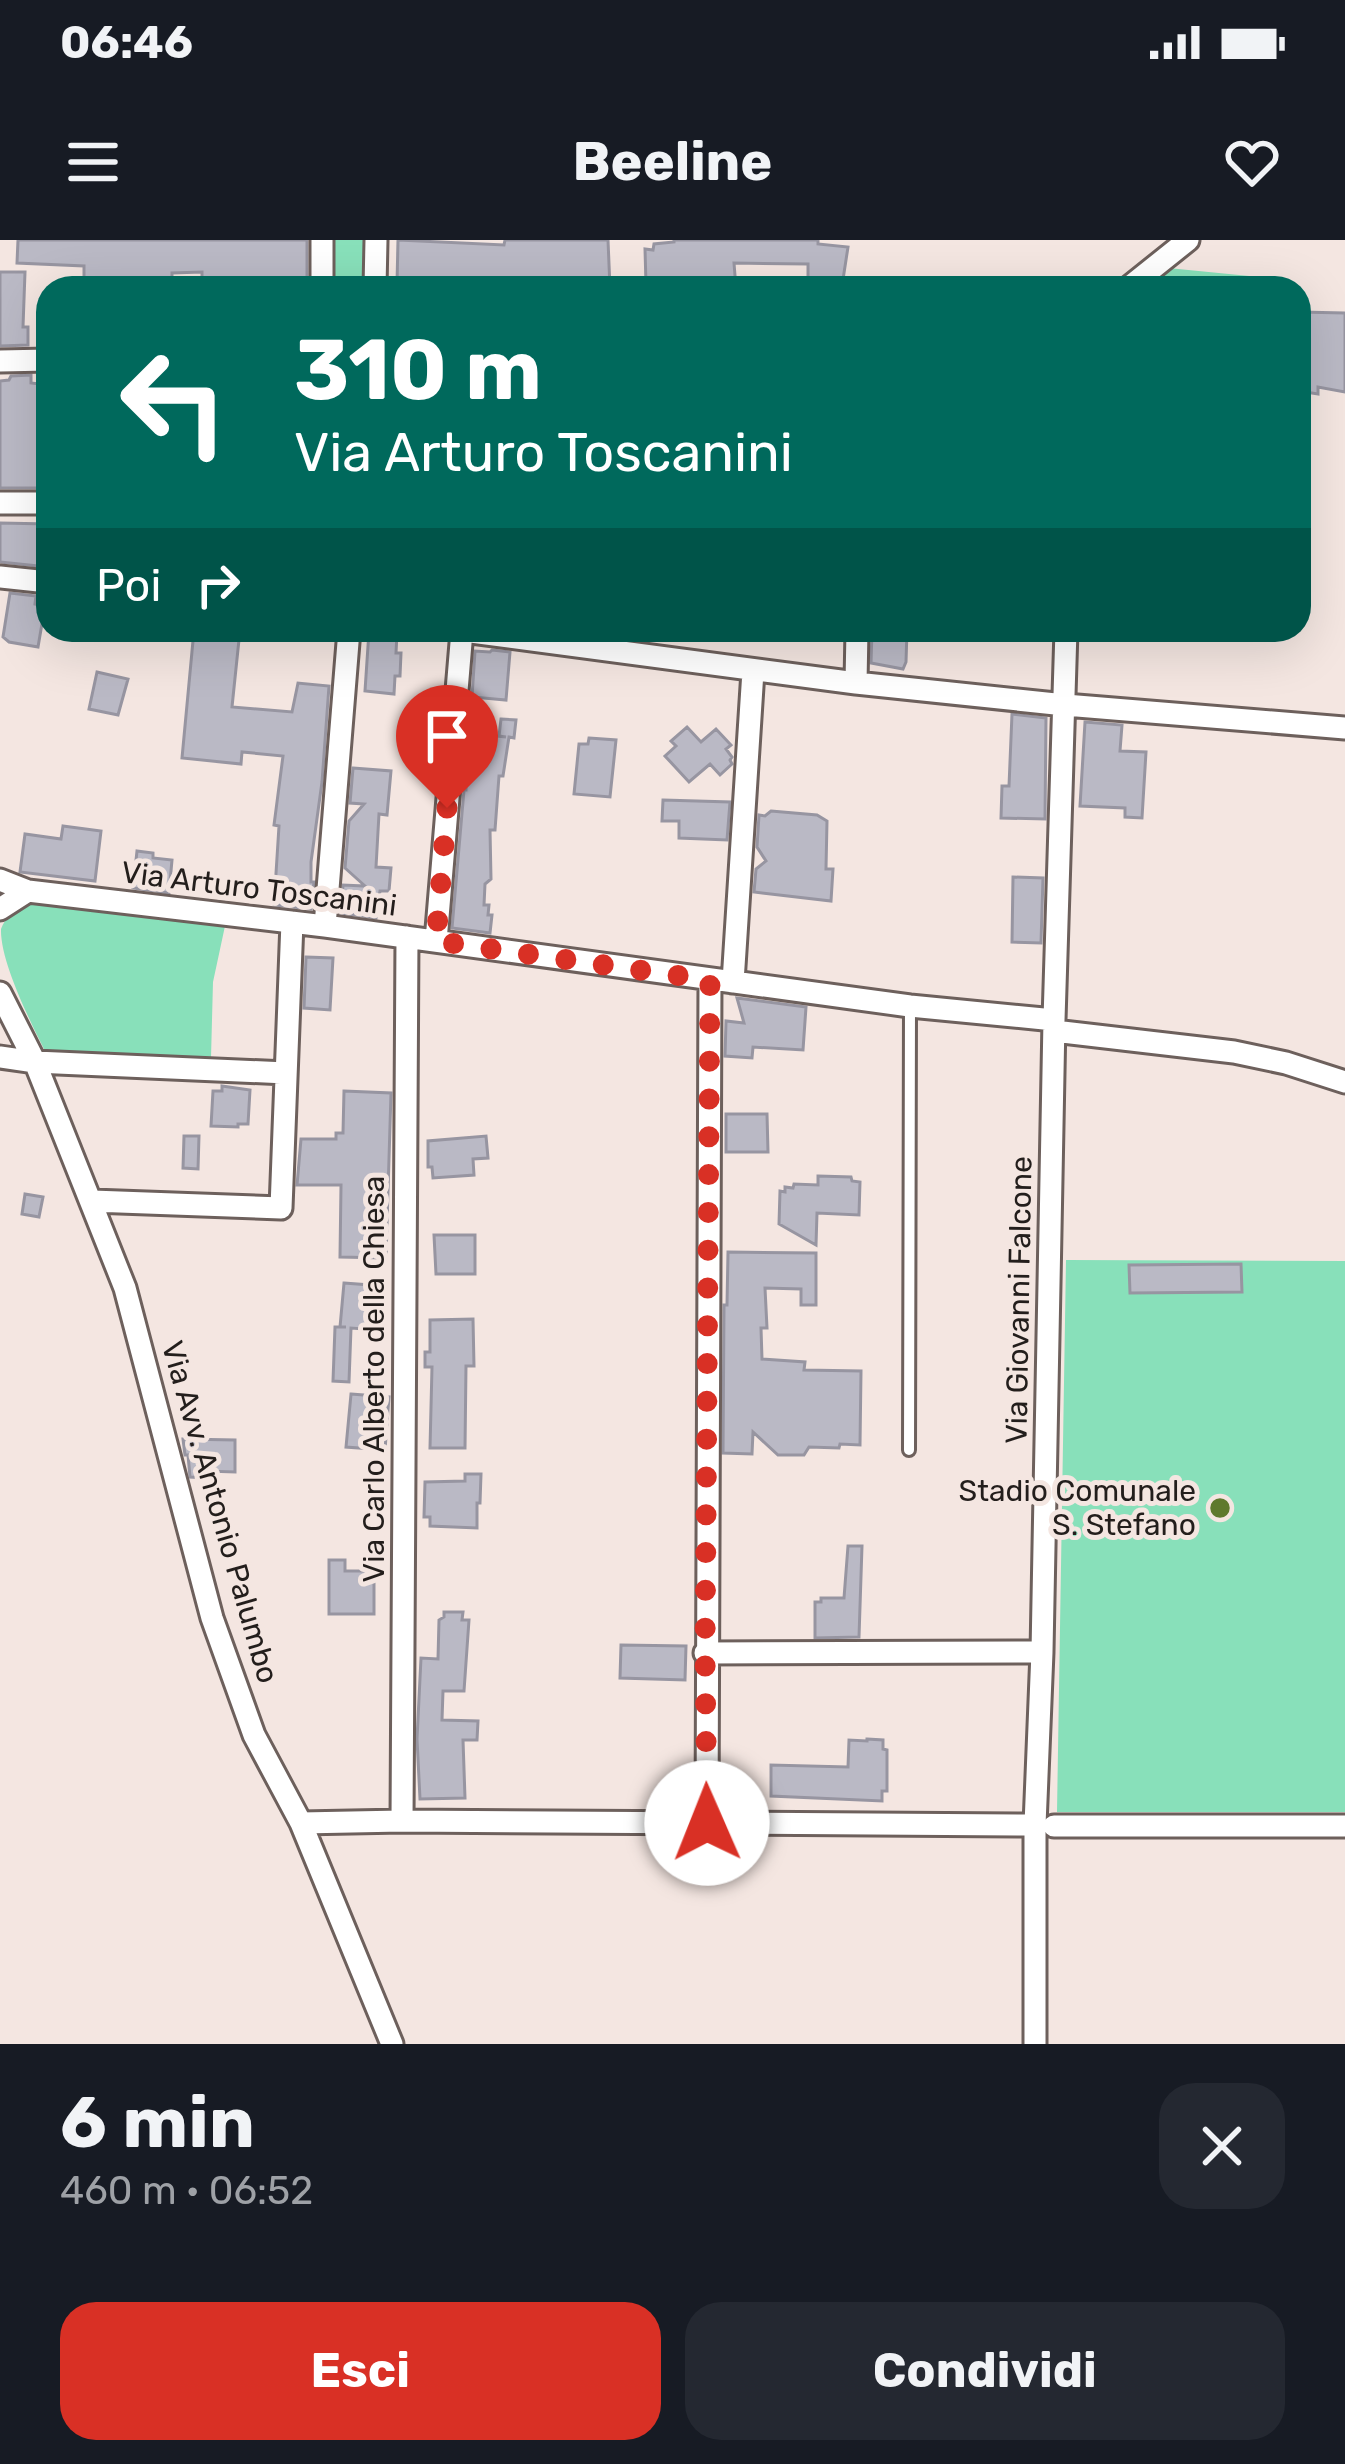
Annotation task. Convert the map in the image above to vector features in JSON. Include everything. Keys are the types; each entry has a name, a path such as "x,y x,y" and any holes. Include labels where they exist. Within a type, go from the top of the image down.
{"street":[{"path":"322,240 322,276"},
{"path":"375,276 376,240"},
{"path":"1143,276 1188,240"},
{"path":"0,361 36,361"},
{"path":"0,503 36,503"},
{"path":"0,577 36,581"},
{"path":"325,926 348,642"},
{"path":"436,941 458,642"},
{"path":"577,642 856,683 1345,728"},
{"path":"856,683 857,642"},
{"name":"Via Giovanni Falcone","path":"1035,2044 1045,1825 1042,1652 1066,642"},
{"path":"707,1823 705,1653 721,981 753,671"},
{"name":"Via Arturo Toscanini","path":"0,880 28,891 325,926 1234,1052 1345,1082"},
{"path":"0,909 28,891"},
{"path":"92,1201 281,1208 292,922"},
{"name":"Via Carlo Alberto della Chiesa","path":"402,1821 406,938"},
{"name":"Via Avv. Antonio Palumbo","path":"0,993 35,1063 125,1288 212,1618 254,1735 301,1823 392,2044"},
{"path":"0,1057 35,1063 286,1073"},
{"path":"705,1653 1042,1652"},
{"path":"301,1823 1345,1826"}],"lane":[{"path":"909,1450 910,1006"}],"green space":[{"path":"328,240 370,240 369,276 328,276"},
{"path":"1168,268 1249,276 1161,276"},
{"path":"27,900 225,926 213,982 211,1058 46,1053 2,943 3,925"},
{"name":"Stadio Comunale S. Stefano","path":"1066,1260 1345,1261 1345,1812 1057,1812"}],"building":[{"path":"18,240 307,240 307,276 202,276 202,272 84,276 84,266 17,263"},
{"path":"398,240 504,245 505,240 608,240 610,276 397,276"},
{"path":"818,240 818,244 848,247 844,276 808,276 808,264 734,263 735,276 646,276 645,249 674,242"},
{"path":"0,272 25,272 23,327 28,327 28,345 0,346"},
{"path":"1311,312 1345,313 1345,392 1318,387 1318,394 1311,393"},
{"path":"31,375 31,383 36,384 36,488 0,488 0,381"},
{"path":"0,523 36,524 36,566 0,562"},
{"path":"10,593 36,596 38,647 3,637"},
{"path":"193,642 239,642 232,707 292,712 298,683 329,686 311,862 311,909 274,905 279,826 274,825 283,756 242,752 241,764 182,758"},
{"path":"368,642 397,642 400,676 395,676 394,694 365,691"},
{"path":"872,642 907,642 903,669 871,663"},
{"path":"475,651 510,652 506,700 472,697"},
{"path":"97,672 128,679 118,715 89,709"},
{"path":"1012,714 1046,718 1045,819 1001,818 1002,786 1009,786"},
{"path":"501,719 516,720 503,776 499,776 495,830 490,830 491,879 485,884 484,905 489,905 488,915 492,915 490,933 452,928 468,733 506,737 499,736"},
{"path":"1085,722 1122,725 1120,751 1146,752 1142,818 1125,817 1125,808 1080,806"},
{"path":"687,727 701,742 716,729 731,745 726,749 732,764 720,775 710,764 689,782 665,756 676,746 671,741"},
{"path":"589,738 616,740 610,797 574,794 579,744 588,744"},
{"path":"353,768 391,771 387,815 379,814 376,867 391,868 389,891 380,891 376,918 341,913 343,885 365,886 345,868 349,821 364,804 350,803"},
{"path":"663,800 730,802 727,840 679,838 679,821 662,821"},
{"path":"771,811 817,815 827,821 831,901 754,892 756,869 766,861 757,847 759,815"},
{"path":"63,826 101,831 95,881 20,872 25,834 61,839"},
{"path":"137,851 172,860 169,893 133,888"},
{"path":"1013,877 1043,878 1041,943 1012,942"},
{"path":"306,957 333,958 330,1010 304,1008"},
{"path":"737,998 806,1007 803,1050 753,1047 752,1058 725,1056 726,1021 744,1023"},
{"path":"222,1086 250,1090 248,1124 211,1126 213,1091 222,1091"},
{"path":"344,1091 391,1093 386,1258 340,1257 341,1185 297,1185 301,1139 336,1139 336,1133 343,1133"},
{"path":"726,1114 767,1114 768,1152 726,1152"},
{"path":"184,1136 199,1136 198,1169 183,1168"},
{"path":"486,1136 488,1158 473,1159 474,1175 433,1178 428,1141"},
{"path":"818,1176 851,1177 860,1182 859,1215 817,1213 816,1245 779,1224 780,1191 794,1184 818,1185"},
{"path":"25,1194 43,1197 39,1217 22,1214"},
{"path":"434,1235 475,1235 475,1274 436,1274"},
{"path":"728,1252 816,1253 816,1305 801,1305 801,1289 765,1288 767,1328 761,1328 762,1359 805,1362 804,1370 861,1371 860,1445 809,1447 804,1455 778,1455 753,1432 752,1454 723,1453"},
{"path":"1241,1264 1242,1292 1130,1293 1129,1265"},
{"path":"344,1283 383,1286 378,1330 351,1328 349,1382 333,1381 335,1327 340,1327"},
{"path":"473,1319 474,1366 466,1366 465,1448 430,1448 432,1367 425,1367 425,1352 430,1352 430,1320"},
{"path":"351,1394 389,1397 385,1450 346,1447"},
{"path":"183,1439 235,1440 235,1472 205,1471 205,1478 190,1477"},
{"path":"465,1474 481,1474 477,1528 430,1526 430,1517 424,1517 425,1482 465,1481"},
{"path":"848,1546 862,1546 859,1637 815,1638 815,1602 844,1598"},
{"path":"329,1560 345,1560 345,1571 374,1571 374,1614 329,1614"},
{"path":"444,1612 463,1612 462,1620 469,1620 464,1691 443,1691 442,1720 478,1721 477,1740 463,1740 465,1798 420,1799 421,1658 438,1659 439,1620"},
{"path":"621,1645 686,1646 685,1680 620,1678"},
{"path":"849,1740 883,1740 887,1750 887,1791 882,1791 882,1801 771,1796 771,1765 848,1767"}],"place":[{"name":"Stadio Comunale S. Stefano","path":"1220,1508"}],"route":[{"path":"447,808 436,941 710,980 707,1823"}]}
